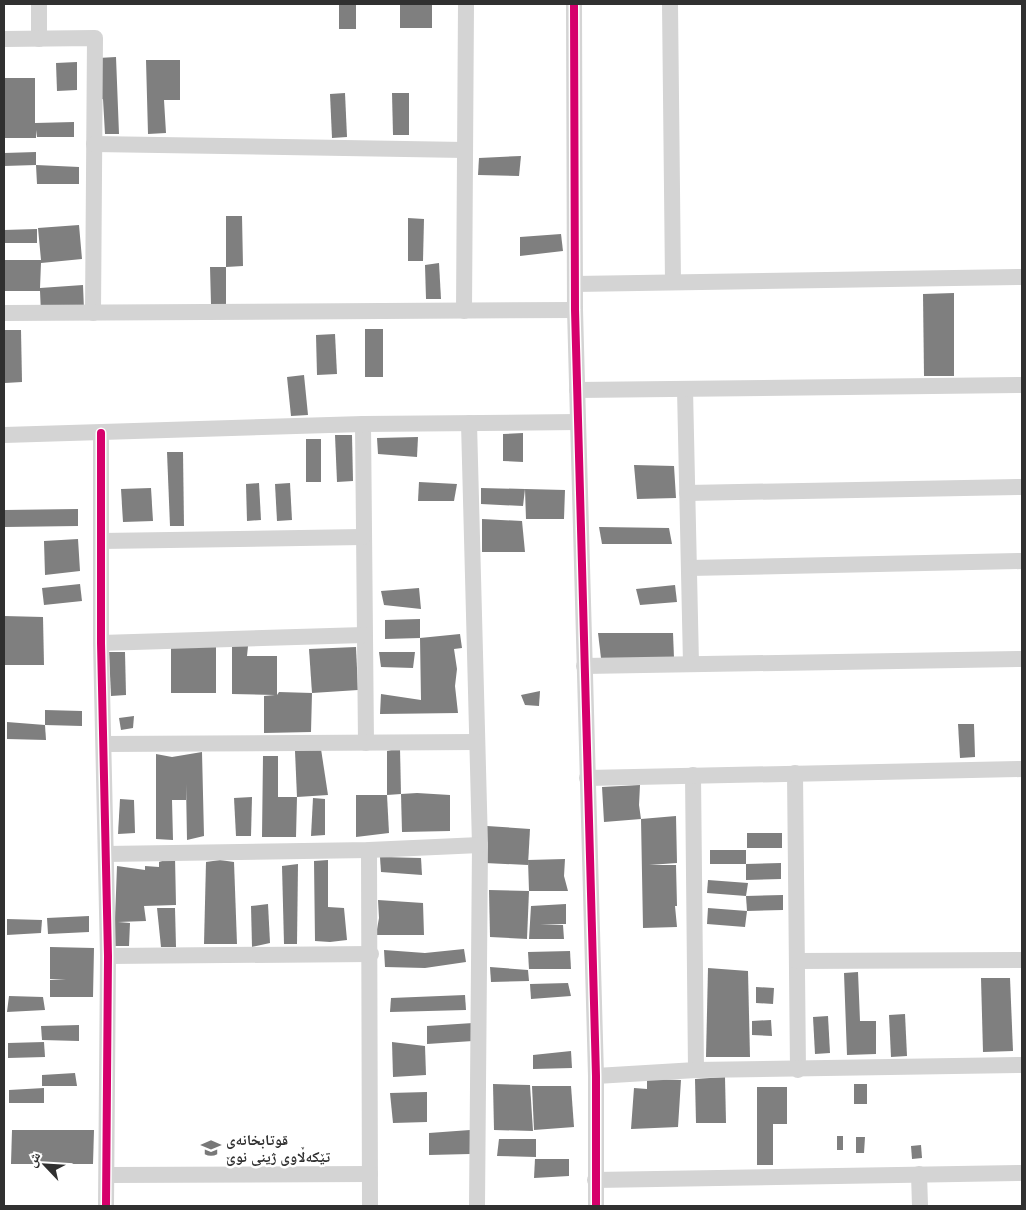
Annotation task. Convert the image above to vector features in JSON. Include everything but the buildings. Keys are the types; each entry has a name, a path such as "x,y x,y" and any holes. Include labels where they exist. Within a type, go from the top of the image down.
{"street":[{"path":"39,4 39,39"},
{"path":"464,311 466,4"},
{"path":"574,4 575,310 596,1076 596,1206"},
{"path":"670,4 673,282"},
{"path":"4,39 95,38 92,313"},
{"path":"94,144 465,150"},
{"path":"575,284 1022,277"},
{"path":"4,313 575,310"},
{"path":"577,390 1022,385"},
{"path":"685,389 690,664"},
{"path":"4,435 363,424 578,422"},
{"path":"469,423 480,845 477,1206"},
{"path":"363,424 366,744"},
{"path":"101,432 101,643 108,956 108,1175 106,1206"},
{"path":"687,492 1022,487"},
{"path":"101,541 363,537"},
{"path":"688,568 1022,561"},
{"path":"101,643 364,635"},
{"path":"584,666 1022,659"},
{"path":"104,744 477,742"},
{"path":"587,778 1022,769"},
{"path":"795,774 798,1070"},
{"path":"694,776 696,1070"},
{"path":"106,854 369,850 480,845"},
{"path":"369,850 371,954 370,1206"},
{"path":"108,956 371,954"},
{"path":"798,961 1022,960"},
{"path":"596,1076 696,1070 798,1070 1022,1065"},
{"path":"596,1180 1022,1172"},
{"path":"108,1175 370,1174"},
{"path":"919,1174 920,1206"}],"cycle path":[{"path":"574,4 575,310 596,1076 596,1206"},
{"path":"101,433 101,643 108,956 106,1206"}],"place":[{"name":"قوتابخانەی تێکەڵاوی ژینی نوێ","path":"211,1148"}]}
